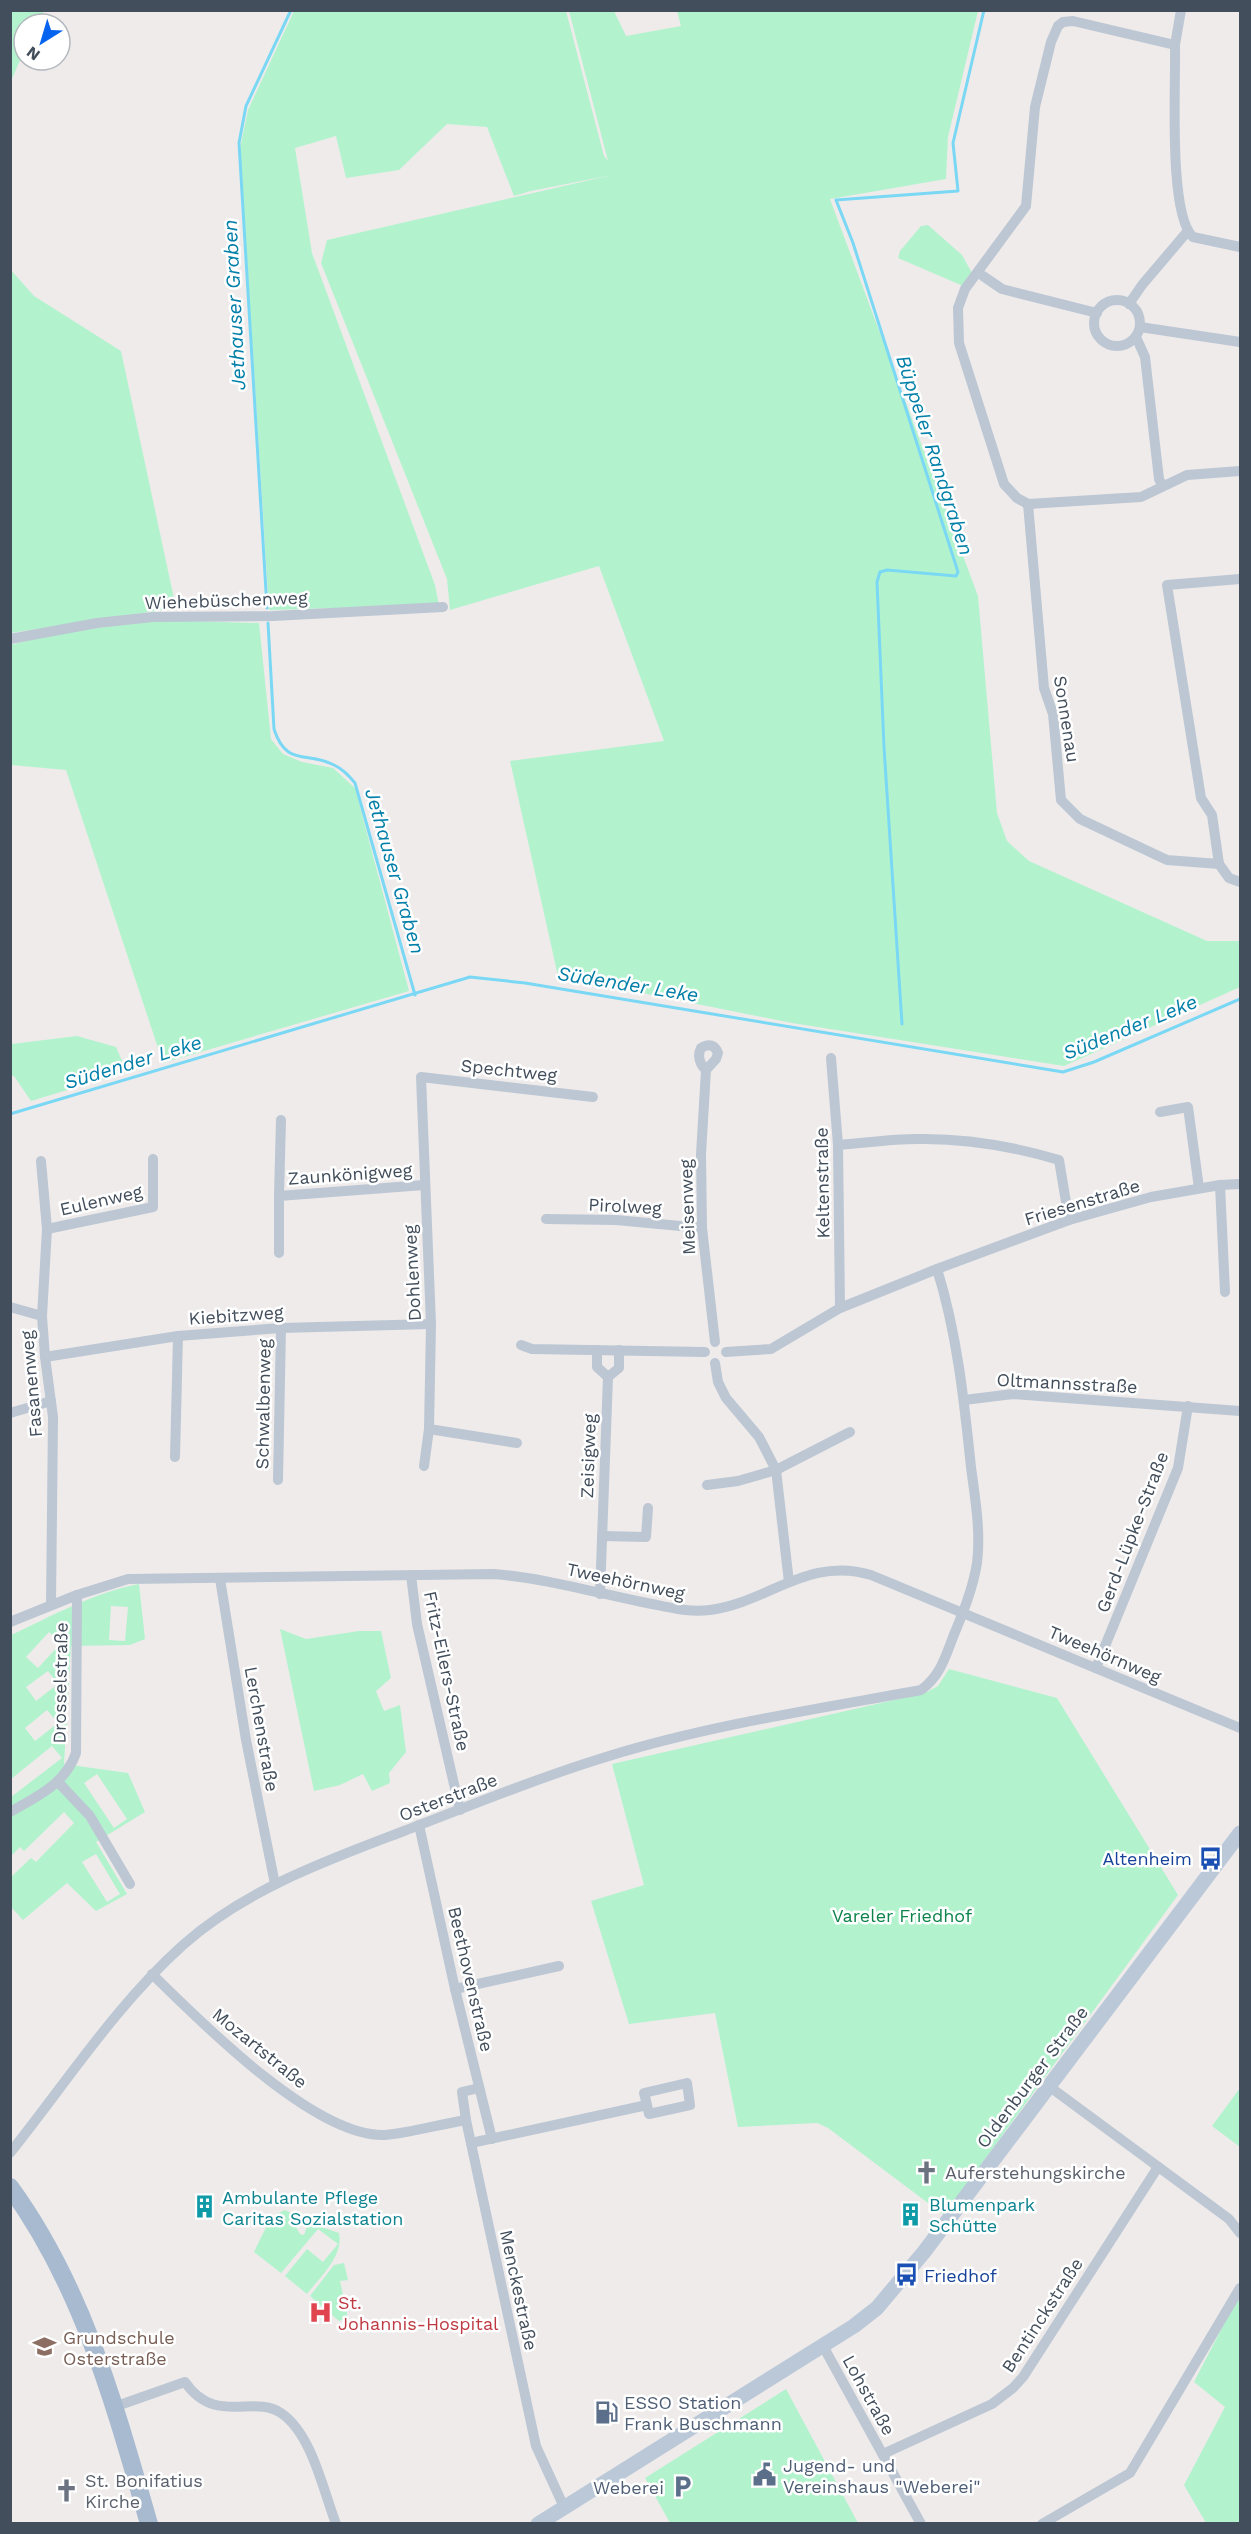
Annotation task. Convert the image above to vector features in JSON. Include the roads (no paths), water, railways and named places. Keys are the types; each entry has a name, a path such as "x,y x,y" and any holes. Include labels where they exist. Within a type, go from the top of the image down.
{"main road":[{"name":"Oldenburger Straße","path":"538,2523 823,2346 877,2308 896,2287 1050,2087 1240,1833"},
{"path":"10,2187 37,2225 60,2267 93,2344 149,2523"}],"street":[{"path":"1181,10 1175,45 1177,192 1187,232 1193,237 1240,247"},
{"path":"1175,45 1073,21 1063,22 1058,26 1051,42 1035,108 1026,206 965,289 958,308 959,343 1004,484 1017,498 1028,504 1141,497 1187,475 1240,471"},
{"path":"1129,304 1187,232"},
{"path":"983,276 1002,289 1096,313"},
{"path":"1138,332 1127,344 1116,347 1105,343 1097,335 1094,324 1096,313 1111,301 1129,304 1136,310 1138,332 1145,357 1159,479 1162,485"},
{"path":"1138,332 1240,342"},
{"name":"Sonnenau","path":"1028,504 1044,688 1053,714 1061,800 1080,819 1167,860 1219,864"},
{"path":"1240,579 1167,585 1201,798 1212,815 1219,864 1229,878 1240,882"},
{"name":"Wiehebüschenweg","path":"10,639 153,617 273,616 443,607"},
{"name":"Keltenstraße","path":"831,1058 838,1145 840,1308"},
{"name":"Meisenweg","path":"706,1070 701,1154 702,1228 716,1342"},
{"name":"Spechtweg","path":"421,1077 593,1097"},
{"name":"Dohlenweg","path":"421,1077 431,1324 429,1429 424,1466"},
{"path":"1160,1112 1188,1107 1199,1188"},
{"name":"Zaunkönigweg","path":"279,1253 281,1120"},
{"path":"838,1145 916,1138 969,1140 1017,1147 1059,1160 1069,1220"},
{"name":"Eulenweg","path":"46,1229 153,1208 153,1159"},
{"name":"Fasanenweg","path":"41,1161 46,1229 42,1316 53,1417 51,1605"},
{"name":"Friesenstraße","path":"726,1352 771,1349 840,1308 1069,1220 1151,1197 1199,1188 1240,1184"},
{"name":"Zaunkönigweg","path":"279,1196 424,1185"},
{"path":"1220,1185 1225,1292"},
{"name":"Pirolweg","path":"546,1219 616,1220 702,1228"},
{"path":"937,1269 950,1311 964,1400 978,1545 973,1580 963,1613"},
{"path":"10,1307 42,1316"},
{"name":"Kiebitzweg","path":"45,1357 178,1336 281,1328 431,1324"},
{"name":"Schwalbenweg","path":"278,1480 281,1328"},
{"path":"175,1457 178,1336"},
{"path":"716,1342 724,1346 726,1352 723,1360 715,1363 708,1360 705,1352 708,1345 716,1342"},
{"path":"521,1345 532,1349 705,1352"},
{"name":"Zeisigweg","path":"597,1350 597,1367 608,1377"},
{"name":"Zeisigweg","path":"600,1594 608,1377 619,1368 619,1350"},
{"path":"715,1363 718,1382 726,1398 759,1437 776,1470 789,1582"},
{"name":"Oltmannsstraße","path":"964,1400 980,1396 1013,1394 1240,1411"},
{"path":"10,1413 51,1401"},
{"name":"Gerd-Lüpke-Straße","path":"1096,1668 1178,1468 1188,1406"},
{"path":"429,1429 517,1443"},
{"path":"707,1485 738,1481 776,1470 850,1432"},
{"path":"602,1536 646,1537 648,1508"},
{"name":"Tweehörnweg","path":"10,1622 77,1595 128,1579 511,1575 691,1612 724,1607 819,1572 837,1569 854,1570 1240,1728"},
{"name":"Fritz-Eilers-Straße","path":"411,1575 417,1624 460,1810"},
{"name":"Lerchenstraße","path":"220,1579 246,1740 275,1884"},
{"name":"Drosselstraße","path":"10,1812 44,1793 58,1782 71,1767 76,1753 77,1595"},
{"name":"Osterstraße","path":"10,2153 71,2073 152,1974 186,1943 275,1884 327,1860 610,1756 765,1718 921,1690 931,1683 940,1671 963,1613"},
{"path":"58,1782 90,1816 130,1884"},
{"name":"Beethovenstraße","path":"419,1825 455,1989 492,2139"},
{"path":"455,1989 559,1966"},
{"name":"Mozartstraße","path":"152,1974 202,2023 263,2076 285,2093 331,2119 356,2130 384,2135 466,2120"},
{"path":"1050,2087 1230,2219 1240,2233"},
{"name":"Menckestraße","path":"479,2088 462,2092 466,2120 536,2446 564,2507"},
{"path":"471,2143 647,2105"},
{"name":"Bentinckstraße","path":"883,2454 992,2404 1013,2388 1023,2377 1158,2167"},
{"path":"1042,2523 1130,2473 1240,2288"},
{"name":"Lohstraße","path":"823,2346 921,2523"},
{"path":"114,2407 185,2382 190,2389 208,2402 230,2408 266,2406 275,2409 296,2428 313,2458 336,2523"}],"waterway":[{"name":"Jethauser Graben","path":"267,608 239,143 246,106 291,10"},
{"name":"Büppeler Randgraben","path":"902,1024 884,747 877,582 880,572 887,570 956,576 958,572 853,243 836,200 958,191 953,143 984,10"},
{"name":"Jethauser Graben","path":"268,623 274,729 285,749 298,756 334,765 355,783 415,995"},
{"name":"Südender Leke","path":"10,1114 470,977 525,983 1063,1072 1094,1062 1240,999"}],"place":[{"name":"Altenheim","path":"1210,1858"},
{"name":"Auferstehungskirche","path":"927,2172"},
{"name":"Ambulante Pflege Caritas Sozialstation","path":"204,2207"},
{"name":"Blumenpark Schütte","path":"911,2214"},
{"name":"Friedhof","path":"906,2275"},
{"name":"St. Johannis-Hospital","path":"320,2312"},
{"name":"Grundschule Osterstraße","path":"45,2347"},
{"name":"ESSO Station Frank Buschmann","path":"606,2412"},
{"name":"Jugend- und Vereinshaus \"Weberei\"","path":"765,2475"},
{"name":"Weberei","path":"682,2487"},
{"name":"St. Bonifatius Kirche","path":"67,2490"}],"park label":[{"name":"Vareler Friedhof","path":"902,1915"}]}
